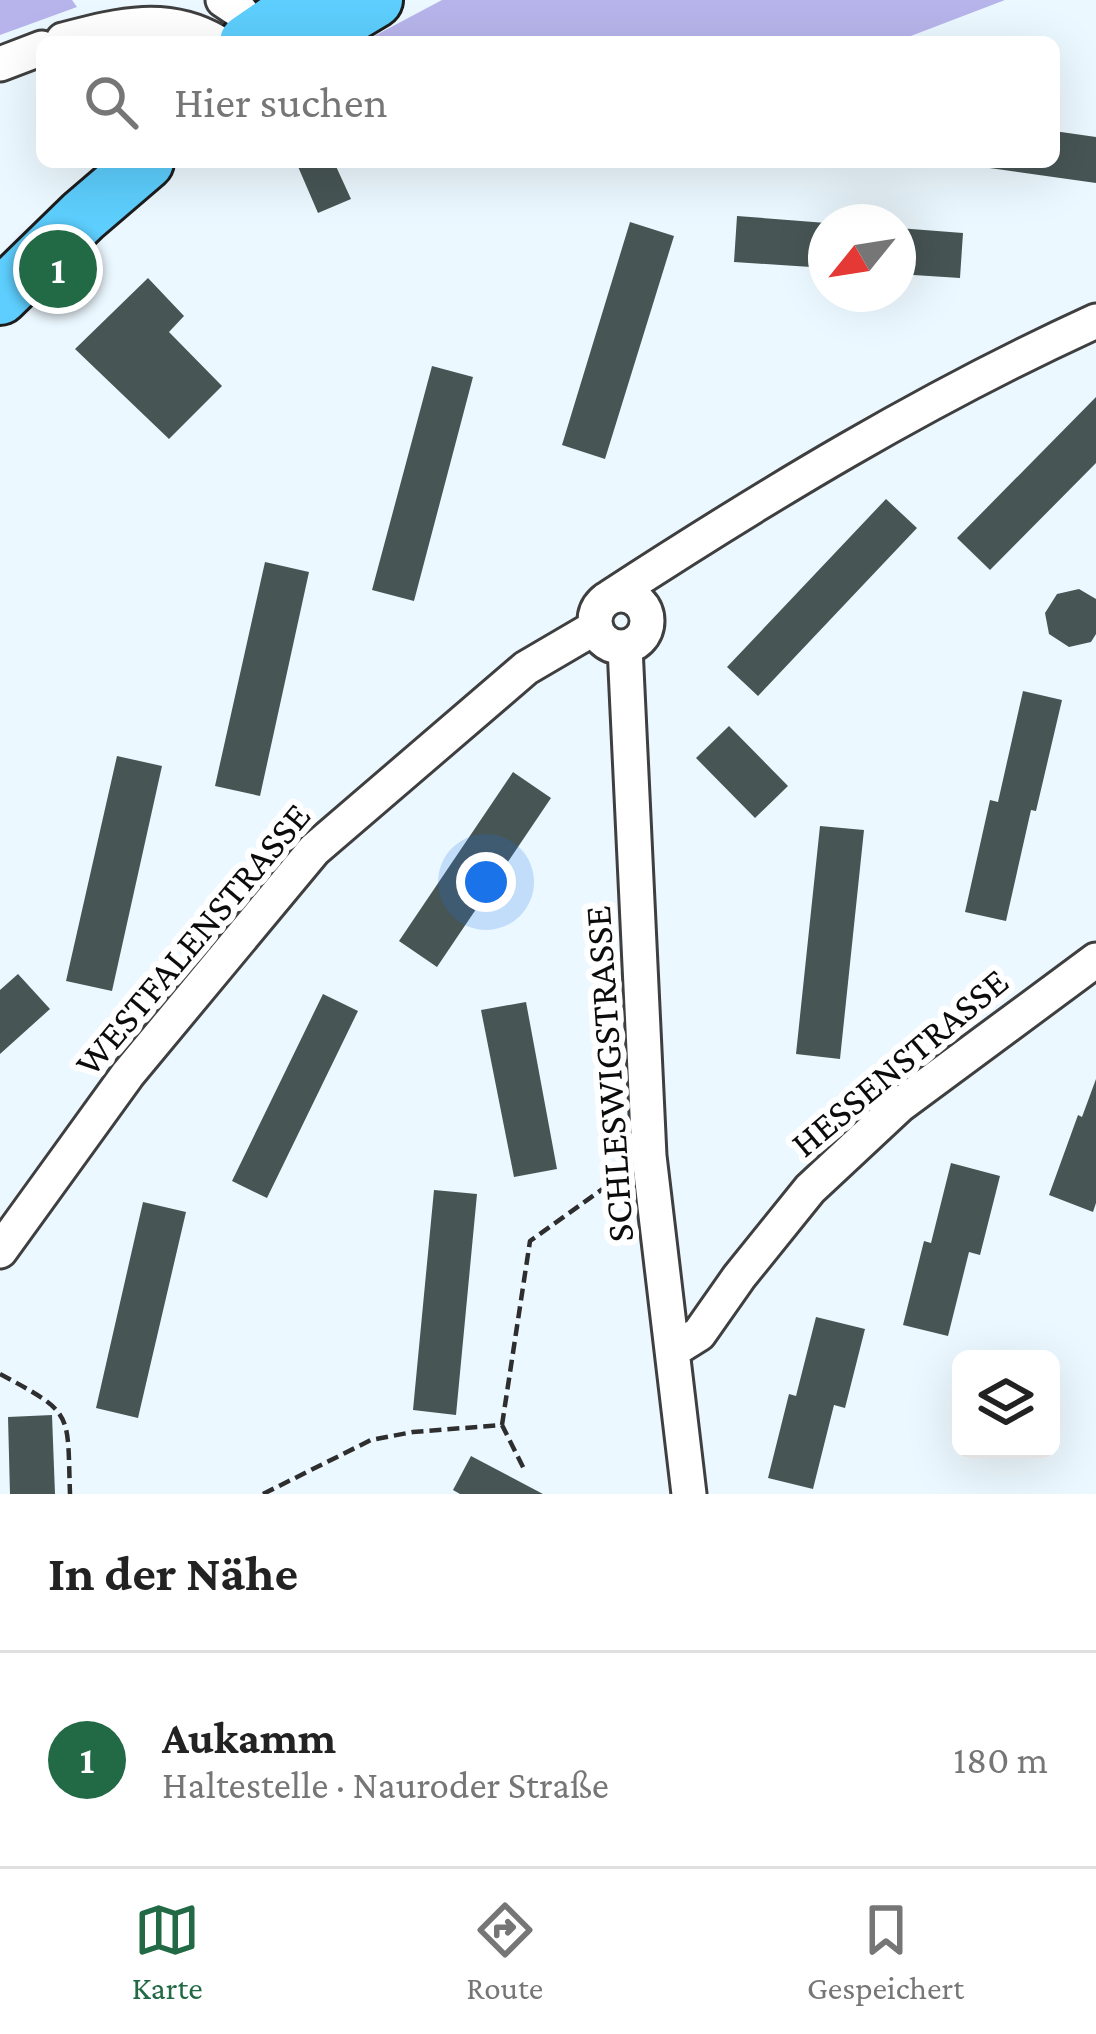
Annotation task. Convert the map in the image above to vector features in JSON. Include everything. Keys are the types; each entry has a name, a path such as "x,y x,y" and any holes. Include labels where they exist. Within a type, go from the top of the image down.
{"main road":[{"path":"252,34 308,0"},
{"path":"252,34 375,0"},
{"path":"0,267 50,206 91,168"},
{"path":"0,298 139,168"}],"street":[{"path":"71,36 161,0"},
{"path":"120,35 160,22 197,31 252,34"},
{"path":"0,64 36,50"},
{"name":"WESTFALENSTRASSE","path":"0,1251 128,1074 314,850 526,668 685,548 886,425 1096,321"},
{"name":"WESTFALENSTRASSE","path":"646,615 685,548"},
{"path":"632,597 646,615 645,632 625,647 604,640 603,612 632,597"},
{"name":"SCHLESWIGSTRASSE","path":"625,647 650,1156 689,1494"},
{"name":"HESSENSTRASSE","path":"675,1349 699,1334 810,1189 900,1105 1096,960"}],"path":[{"path":"524,1469 502,1425 530,1241 650,1156"},
{"path":"0,1374 60,1409 68,1427 70,1494"},
{"path":"262,1494 371,1440 502,1425"}],"shaded area":[{"path":"0,0 72,0 77,7 0,35"},
{"path":"442,0 1005,0 911,36 374,36"}],"building":[{"path":"1060,132 1096,137 1096,183 989,168 1060,168"},
{"path":"299,168 337,168 351,199 318,213"},
{"path":"737,216 808,222 808,267 734,262"},
{"path":"630,222 674,236 605,459 562,445"},
{"path":"916,229 963,233 960,278 916,275"},
{"path":"148,278 184,316 169,332 222,386 169,439 75,349"},
{"path":"432,366 473,377 414,601 372,590"},
{"path":"1096,397 1096,463 990,570 957,538"},
{"path":"886,499 917,528 758,696 727,667"},
{"path":"265,562 309,572 260,796 215,786"},
{"path":"1079,589 1096,599 1096,634 1091,642 1069,647 1049,634 1045,613 1057,594"},
{"path":"1023,691 1062,700 1006,921 965,912 990,800 998,802"},
{"path":"729,726 788,786 755,818 696,758"},
{"path":"117,756 162,766 112,991 66,981"},
{"path":"513,772 551,798 437,967 399,941"},
{"path":"820,826 864,830 840,1059 796,1054"},
{"path":"18,974 50,1009 0,1054 0,990"},
{"path":"323,994 358,1011 267,1198 232,1181"},
{"path":"526,1002 557,1169 514,1177 481,1010"},
{"path":"1096,1079 1096,1203 1093,1212 1049,1195"},
{"path":"951,1163 1000,1176 980,1255 969,1252 948,1336 903,1325 924,1241 931,1243"},
{"path":"434,1190 477,1194 456,1415 413,1410"},
{"path":"143,1202 186,1212 138,1418 96,1408"},
{"path":"816,1317 865,1329 845,1408 834,1405 813,1489 768,1478 789,1394 796,1396"},
{"path":"52,1415 55,1494 10,1494 8,1417"},
{"path":"471,1456 543,1494 460,1494 453,1490"}],"place":[{"name":"Aukamm","path":"58,269"}]}
